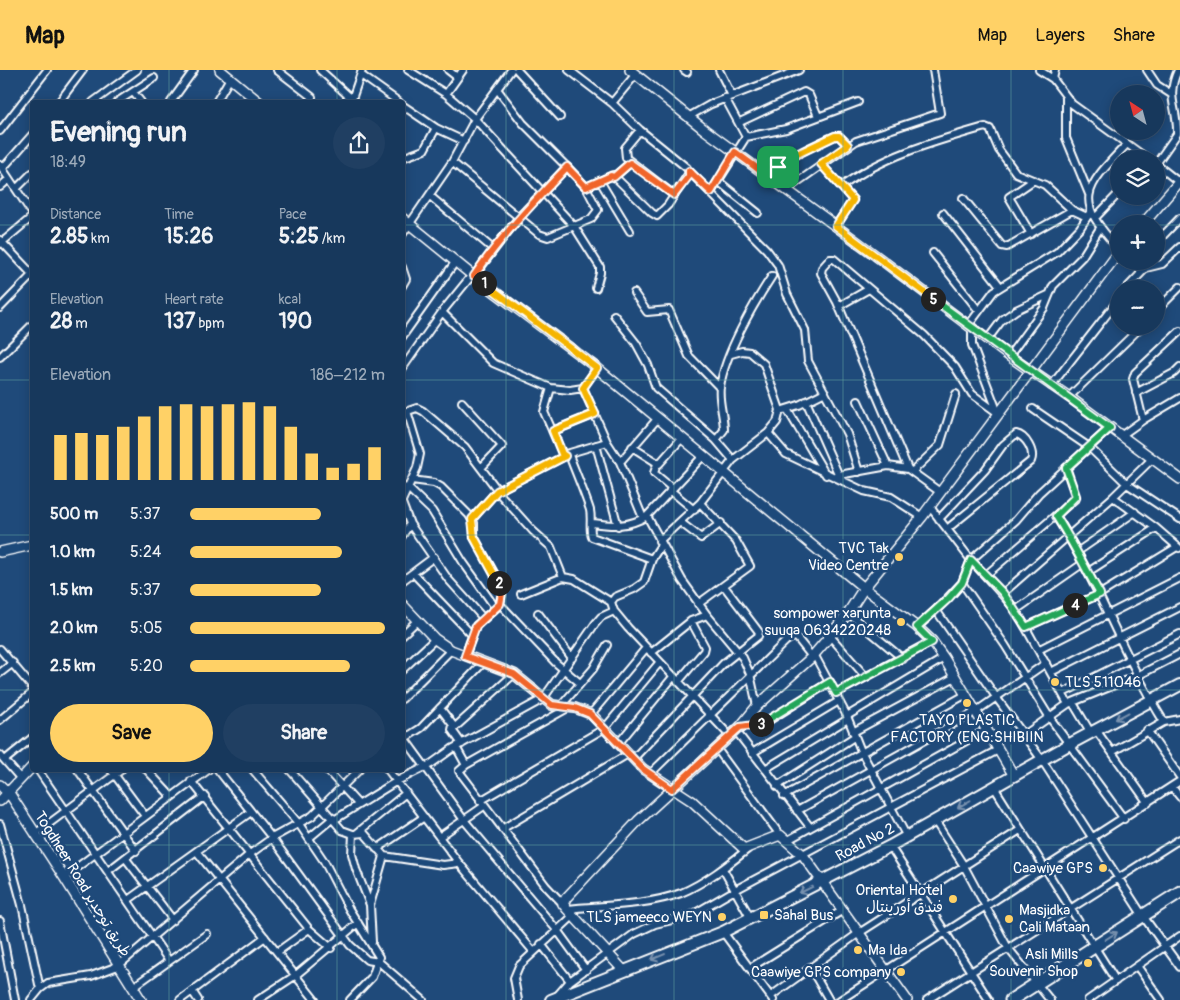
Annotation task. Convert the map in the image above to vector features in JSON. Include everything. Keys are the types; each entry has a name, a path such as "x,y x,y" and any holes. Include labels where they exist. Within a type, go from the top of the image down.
{"highway":[{"path":"1011,1000 1180,892"}],"main road":[{"name":"Road No 2","path":"553,999 723,932 750,916 823,882 936,821 1093,731 1180,685"}],"street":[{"path":"0,131 47,70"},
{"path":"60,100 82,70"},
{"path":"96,100 137,70"},
{"path":"172,100 194,70"},
{"path":"220,70 257,100"},
{"path":"277,70 312,97"},
{"path":"320,70 351,100"},
{"path":"408,70 446,94 475,119 574,226 600,266 596,288"},
{"path":"448,70 457,77"},
{"path":"446,94 463,70"},
{"path":"405,230 452,162 475,119 511,70"},
{"path":"517,70 560,117"},
{"path":"569,70 612,103 640,130 689,171 711,192 778,265 787,294 805,330 808,361 847,434 860,472"},
{"path":"719,70 746,137"},
{"path":"688,117 729,97 799,70"},
{"path":"786,190 848,145 892,127 940,113 933,70"},
{"path":"1039,70 1053,79 1066,98 1135,150"},
{"path":"1053,79 1055,70"},
{"path":"1147,70 1157,85 1170,94"},
{"path":"1165,151 1177,134 1170,94 1178,70"},
{"path":"612,103 633,72 688,117 1030,372 1069,397 1180,479"},
{"path":"352,100 361,73 396,100"},
{"path":"120,100 154,78"},
{"path":"217,100 230,78"},
{"path":"452,162 541,235 548,237 594,217 598,210 586,187 523,123 497,90"},
{"path":"133,92 139,100"},
{"path":"740,122 804,92 809,95 818,116"},
{"path":"998,413 972,345 970,327 979,311 1000,286 1057,252 1089,214 1089,194 1066,138 1066,98"},
{"path":"711,192 746,137 771,133 858,102"},
{"path":"405,107 436,128 464,141"},
{"path":"841,187 856,176 878,165 942,139 985,127 990,129 1000,150 1016,173 1045,185 1072,210 1089,214 1095,218 1100,228 1110,240"},
{"path":"405,157 424,150 436,128"},
{"path":"640,130 624,152 630,163 674,195"},
{"path":"769,177 791,157 835,136 839,136 848,145"},
{"path":"30,137 1,167 30,210"},
{"path":"1089,194 1098,175 1127,144"},
{"path":"586,187 611,176 614,177 630,163"},
{"path":"821,164 854,202 836,226"},
{"path":"405,365 442,312 519,217 567,167"},
{"path":"614,177 656,216 662,213 689,176 689,171"},
{"path":"1151,215 1180,182 1165,171"},
{"path":"16,189 30,176"},
{"path":"0,187 9,179"},
{"path":"1031,234 1009,197 1034,180"},
{"path":"600,181 630,231"},
{"path":"718,181 758,213"},
{"path":"430,196 493,249"},
{"path":"962,198 1002,246 1008,247 1072,210"},
{"path":"1095,218 1110,202"},
{"path":"942,213 1000,286"},
{"path":"1165,234 1180,218"},
{"path":"30,219 1,242 30,273"},
{"path":"405,220 473,276 597,368 864,588 917,627 944,658 1014,776"},
{"path":"1009,356 1044,308 1048,295 1060,278 1082,257 1100,228"},
{"path":"1134,280 1151,265 1162,264 1180,247"},
{"path":"933,253 979,311"},
{"path":"910,470 839,306 821,272 830,259 834,259 924,335 955,367 972,394 998,413"},
{"path":"405,333 456,261"},
{"path":"518,1000 514,978 515,971 533,951 558,930 568,910 566,898 638,821 717,749 757,706 813,656 848,613 864,588 922,518 1110,262"},
{"path":"716,440 724,430 720,388 731,354 749,312 772,276"},
{"path":"0,308 30,277"},
{"path":"1165,303 1180,287"},
{"path":"839,306 869,289"},
{"path":"634,293 647,312 670,310 690,356 720,388"},
{"path":"987,340 1002,320 1016,310 1048,295"},
{"path":"1051,386 1110,311"},
{"path":"442,312 488,360 551,388 570,390 583,388 597,368"},
{"path":"614,315 636,343 648,365 656,388 716,440 733,460"},
{"path":"0,357 30,327"},
{"path":"1143,420 1133,379 1136,373 1180,330"},
{"path":"1069,397 1100,370 1133,335"},
{"path":"731,354 747,351 760,359 768,372 783,410 826,475"},
{"path":"1136,393 1174,373 1180,367"},
{"path":"551,388 544,412 562,454 567,455"},
{"path":"583,388 607,442 620,462 645,517 660,543 698,604 738,651 750,674 757,706"},
{"path":"611,602 615,597 634,589 644,582 652,558 660,543 694,510 733,460 768,433 783,410 825,392"},
{"path":"910,470 940,445 956,394"},
{"path":"1122,436 1143,420 1180,398"},
{"path":"806,401 840,478"},
{"path":"858,401 888,466"},
{"path":"462,402 502,446 481,468"},
{"path":"563,577 551,547 533,531 497,491 465,447 423,411 417,408 405,412 420,454 412,480 405,488 436,516 463,562 498,606 580,683"},
{"path":"1033,409 1089,447 1127,484 1180,519"},
{"path":"553,431 595,414"},
{"path":"620,462 658,418"},
{"path":"917,627 962,583 971,560 1016,520 1039,493 1110,428"},
{"path":"768,433 786,454 826,475 840,478 864,492 891,497 922,518"},
{"path":"939,519 985,470 1003,445 1016,434 1023,436 1032,454 1031,461 947,529"},
{"path":"682,438 657,464 654,473 694,510"},
{"path":"472,519 497,491 567,455 607,442"},
{"path":"596,445 618,526"},
{"path":"632,448 657,464"},
{"path":"567,455 593,523 590,531 592,537 652,558"},
{"path":"593,523 618,526 628,525 645,517 703,456"},
{"path":"1003,593 1070,536 1152,459"},
{"path":"840,478 888,466 910,470 940,492"},
{"path":"986,575 1056,516 1076,496 1066,468"},
{"path":"412,480 434,483 441,487 472,519 474,537 500,584 502,593 498,606 482,618 472,635 465,656"},
{"path":"1026,627 1100,594 1179,548 1156,528 1113,497"},
{"path":"698,604 750,566 739,546 721,523 700,503"},
{"path":"930,507 971,560 1003,593 1016,610 1070,704 1112,752 1148,803"},
{"path":"405,510 410,524 448,579 482,618"},
{"path":"1078,552 1135,512"},
{"path":"1056,516 1070,536 1082,564 1100,594 1151,701 1164,722"},
{"path":"680,522 701,538 721,523"},
{"path":"405,532 410,524"},
{"path":"1088,572 1156,528"},
{"path":"0,552 30,545"},
{"path":"405,579 434,557"},
{"path":"1016,610 1082,564"},
{"path":"413,573 472,635"},
{"path":"521,594 563,577 574,580 611,602 614,611 659,663 709,714 735,731 810,827"},
{"path":"1038,650 1180,578"},
{"path":"962,583 1050,718 1124,819"},
{"path":"502,829 630,757 693,698 738,651 758,636 759,632 724,586"},
{"path":"405,607 435,638 451,650 514,674 543,699 564,708 575,708 590,714 630,757 650,774 692,801 740,846 748,849"},
{"path":"1051,672 1180,608"},
{"path":"936,610 1042,760 1142,916 1180,967"},
{"path":"308,838 358,804 543,699 601,617 614,611"},
{"path":"538,613 572,658"},
{"path":"848,613 902,659"},
{"path":"590,714 648,650 691,621 707,615"},
{"path":"405,632 418,620"},
{"path":"618,744 676,679 704,651 705,647 691,621"},
{"path":"1063,693 1180,634"},
{"path":"830,636 866,678"},
{"path":"650,774 750,674 792,637 797,638 813,656 830,682 848,718 861,751 907,837"},
{"path":"405,667 435,638"},
{"path":"836,693 932,642"},
{"path":"608,645 564,708 466,765 459,771 482,804 546,886 624,971"},
{"path":"0,649 30,684"},
{"path":"405,697 451,650"},
{"path":"1024,735 1070,704 1139,675 1180,654"},
{"path":"764,769 944,658"},
{"path":"0,673 13,663"},
{"path":"405,738 421,728 483,663"},
{"path":"439,837 464,820 482,804 605,728 659,663"},
{"path":"796,811 975,712 1046,663"},
{"path":"452,730 514,674"},
{"path":"777,786 854,735 955,677"},
{"path":"735,731 758,725 768,720 830,682"},
{"path":"0,720 30,695"},
{"path":"784,796 861,751 904,730 965,695"},
{"path":"752,753 839,701"},
{"path":"440,708 454,726 452,730 466,765"},
{"path":"1112,752 1146,730 1164,722 1179,722"},
{"path":"568,910 667,898 683,892 723,869 748,849 784,838 810,827 986,730"},
{"path":"840,1000 888,971 945,931 1094,839 1172,787 1180,779 1146,730"},
{"path":"20,778 2,758 30,739"},
{"path":"405,740 464,820 558,930 586,970"},
{"path":"717,749 784,838 803,855 907,1000"},
{"path":"553,999 570,981 634,934 655,924 690,916 735,890 998,750"},
{"path":"0,801 30,769"},
{"path":"39,772 169,961"},
{"path":"79,772 136,851"},
{"path":"35,834 92,792 113,772 145,816"},
{"path":"149,772 170,796"},
{"path":"64,876 205,772"},
{"path":"220,772 360,955 367,960 379,962 423,1000"},
{"path":"255,772 299,824 324,861 358,924 372,943 379,957 379,962 372,977 350,1000"},
{"path":"292,772 342,830 355,834 364,833 384,856 443,865 459,863"},
{"path":"329,772 358,804"},
{"path":"35,999 40,988 48,983 91,976 118,966 250,854 272,838 312,816 357,772"},
{"path":"390,772 459,863 533,951"},
{"path":"191,781 205,796 308,929 331,948"},
{"name":"Togdheer Road طريق توجدير","path":"0,785 7,792 64,876 118,966 141,1000"},
{"path":"994,787 1116,981"},
{"path":"1172,787 1180,797"},
{"path":"372,943 370,905 352,854 355,834 406,793"},
{"path":"108,871 126,859 205,796"},
{"path":"128,900 251,812"},
{"path":"377,849 424,817"},
{"path":"936,821 987,905 1008,948 1050,1000"},
{"path":"0,824 22,905 40,988"},
{"path":"723,932 772,998 810,967 859,933 1020,830"},
{"path":"927,1000 1180,839"},
{"path":"890,846 988,1000"},
{"path":"197,852 315,1000"},
{"path":"370,905 384,856"},
{"path":"126,859 173,920"},
{"path":"723,869 750,916"},
{"path":"750,968 843,910"},
{"path":"0,921 15,1000"},
{"path":"258,1000 296,975 358,924"},
{"path":"277,952 308,929"},
{"path":"133,987 207,934"},
{"path":"1088,1000 1180,936"},
{"path":"180,1000 265,937"},
{"path":"541,944 570,981"},
{"path":"1137,966 1161,1000"},
{"path":"810,967 829,1000"},
{"path":"192,991 198,1000"}],"place":[{"name":"TVC Tak Video Centre","path":"899,557"},
{"name":"sompower xarunta suuqa 0634220248","path":"901,622"},
{"name":"TLS 511046","path":"1055,682"},
{"name":"TAYO PLASTIC FACTORY (ENG:SHIBIIN","path":"967,703"},
{"name":"Caawiye GPS","path":"1103,868"},
{"name":"Oriental Hotel فندق أورينتال","path":"953,899"},
{"name":"Sahal Bus","path":"764,915"},
{"name":"TLS jameeco WEYN","path":"722,917"},
{"name":"Masjidka Cali Mataan","path":"1009,919"},
{"name":"Ma Ida","path":"858,950"},
{"name":"Asli Mills Souvenir Shop","path":"1088,963"},
{"name":"Caawiye GPS company","path":"901,972"}],"route":[{"path":"835,136 839,136 848,145 821,164 854,202 836,226 968,326 1110,428 1066,468 1076,496 1056,516 1070,536 1082,564 1100,594 1026,627 1003,593 971,560 962,583 948,599 917,627 932,642 836,693 830,682 758,725 740,727 672,789 643,769 590,714 575,708 552,705 514,674 505,669 465,656 473,630 482,618 500,604 502,593 495,574 474,537 474,522 472,519 497,491 565,456 562,454 553,431 595,414 583,388 597,368 474,276 488,255 519,217 567,167 586,187 611,176 614,177 630,163 674,195 689,176 689,171 711,192 735,152 769,177 778,167 791,157 835,136"}]}
